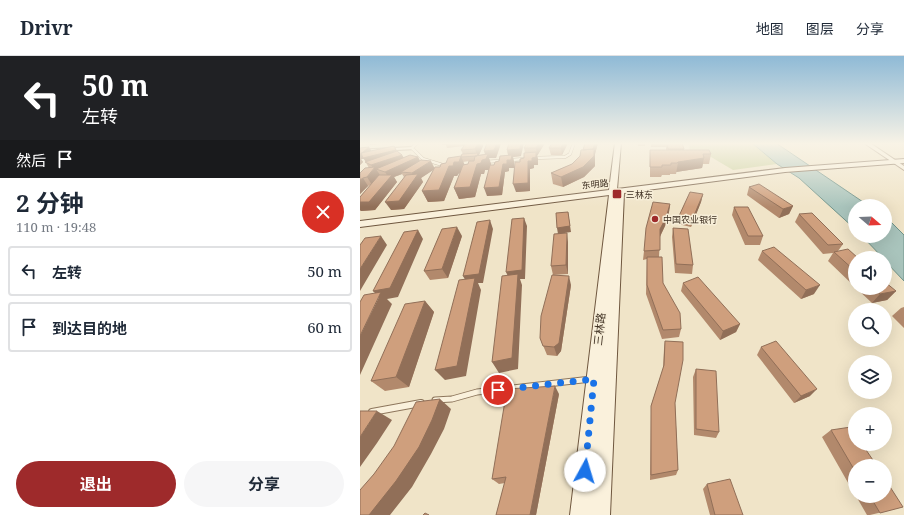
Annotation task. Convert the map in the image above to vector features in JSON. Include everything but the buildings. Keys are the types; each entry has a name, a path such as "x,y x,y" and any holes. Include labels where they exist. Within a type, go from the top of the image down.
{"main road":[{"name":"三林路","path":"600,515 618,164"},
{"name":"三林路","path":"580,515 594,379 620,164"},
{"name":"东明路","path":"360,224 785,170 857,164"}],"lane":[{"path":"442,164 448,166"},
{"path":"367,412 452,399 477,392 594,379"}],"green space":[{"path":"724,164 774,164 733,170"}],"water":[{"path":"778,164 808,164 859,199 848,199 848,223 799,178"},
{"path":"892,223 904,235 904,281 892,268 892,251 876,251 869,243 892,243"}],"place":[{"name":"三林东","path":"617,194"},
{"name":"中国农业银行","path":"655,219"}],"route":[{"path":"498,390 594,379 585,471"}]}
